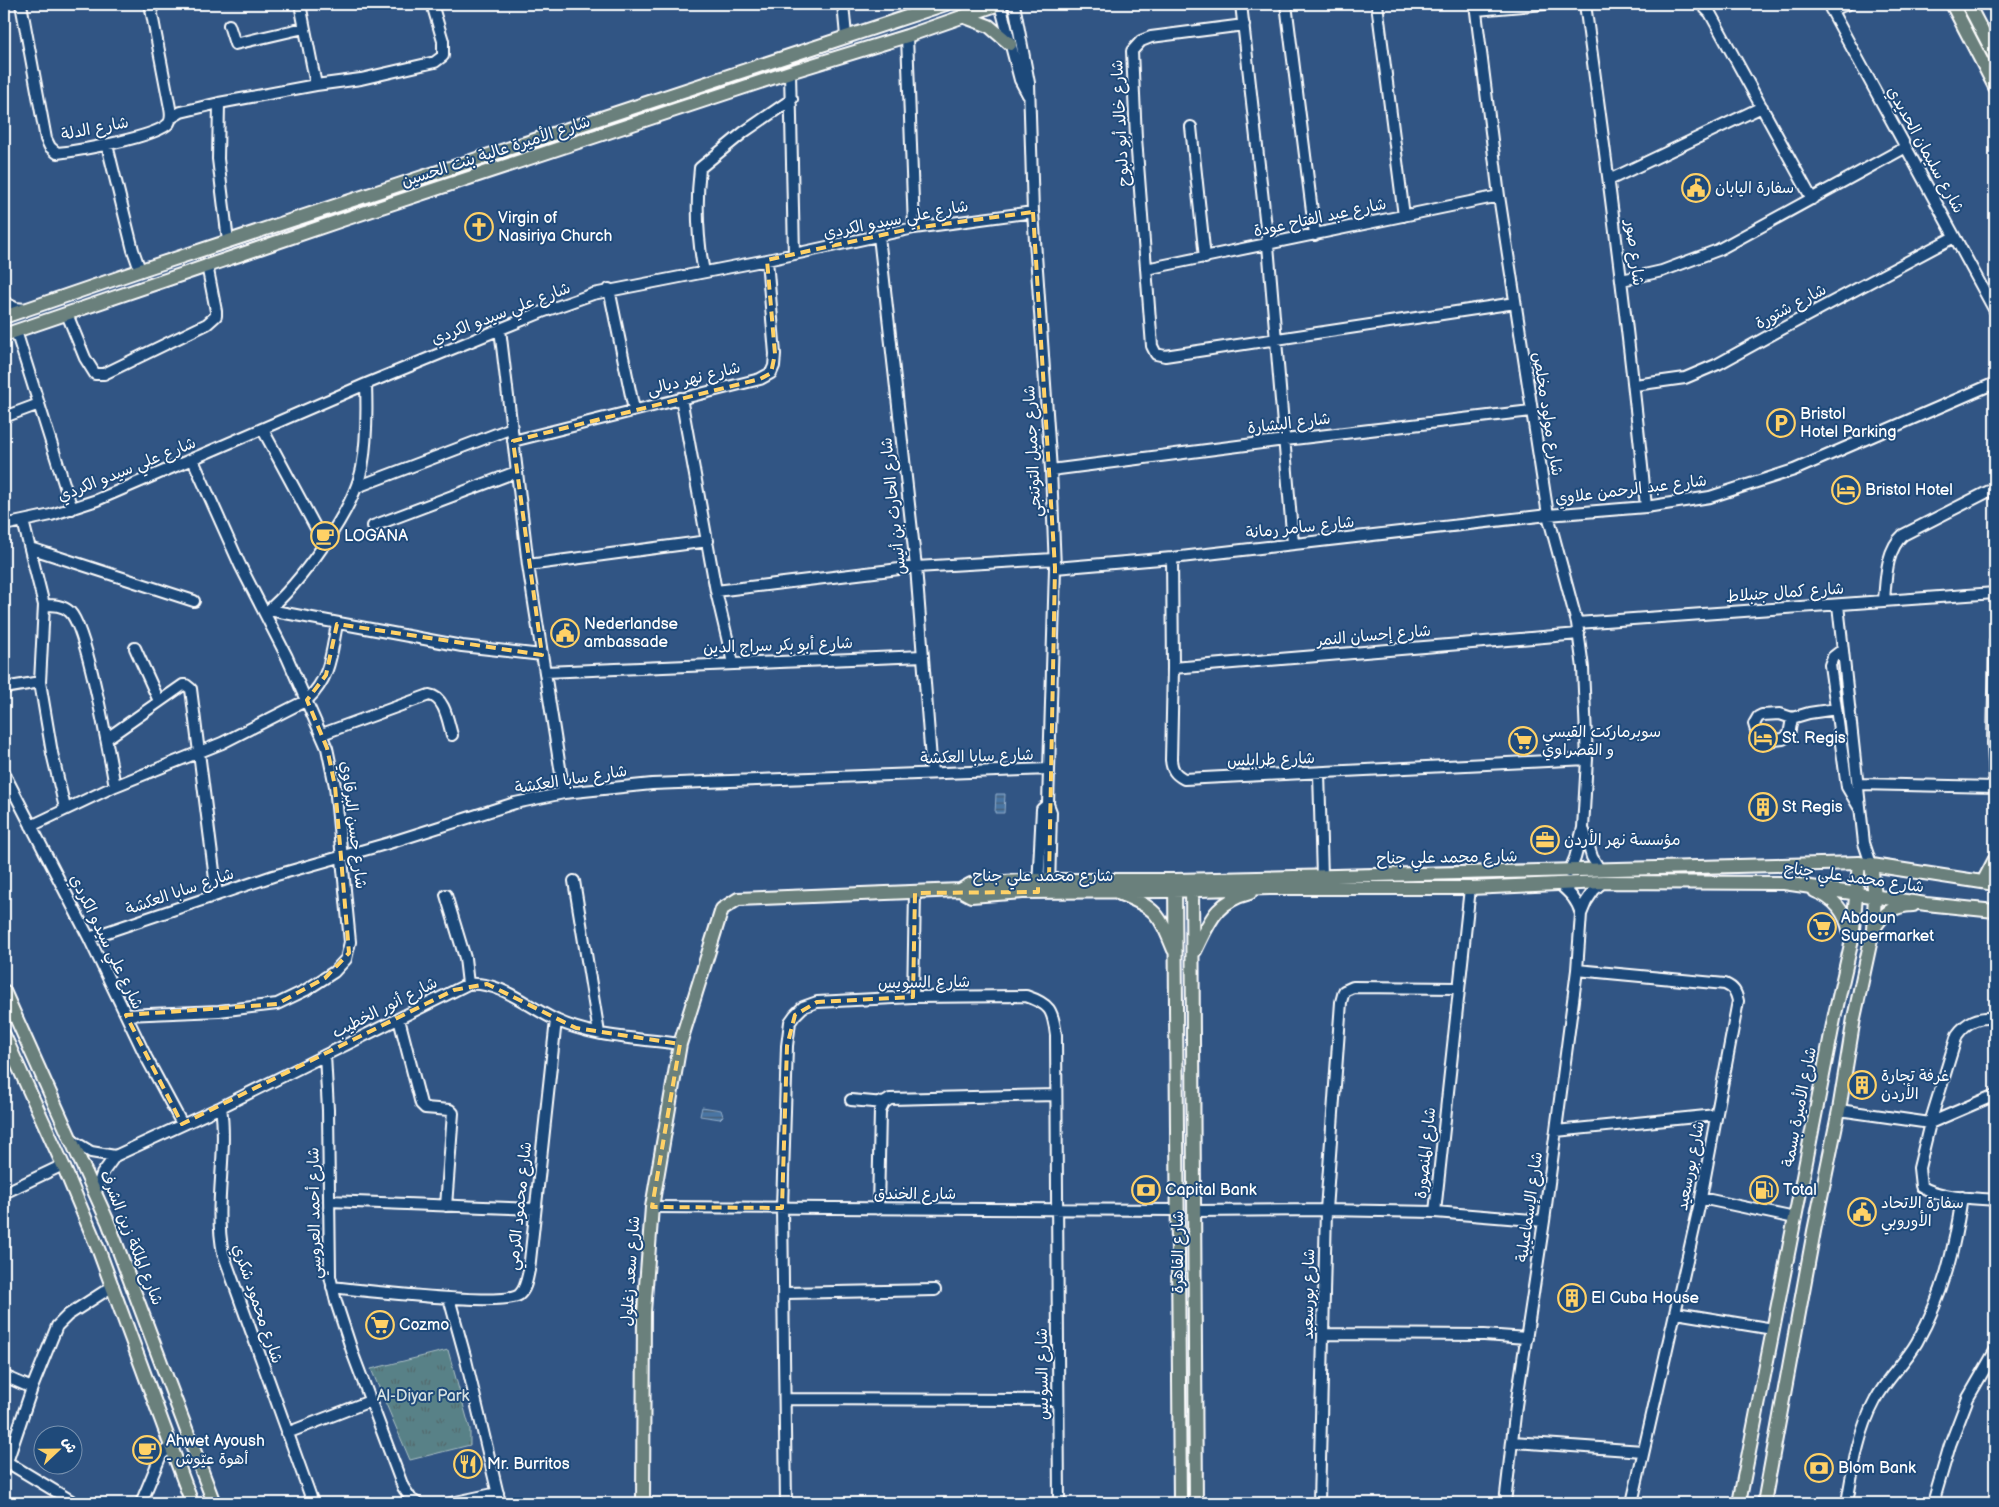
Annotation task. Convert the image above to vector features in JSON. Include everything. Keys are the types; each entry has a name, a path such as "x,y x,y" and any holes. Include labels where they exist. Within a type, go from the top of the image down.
{"main road":[{"name":"شارع الأميرة عالية بنت الحسين","path":"4,317 946,4"},
{"name":"شارع الأميرة عالية بنت الحسين","path":"10,333 207,265 1000,4"},
{"path":"1952,4 1995,87"},
{"path":"1968,4 1995,56"},
{"path":"965,17 989,26 1010,44"},
{"path":"144,269 152,285"},
{"path":"1989,883 1995,858"},
{"path":"1764,1503 1814,1231 1839,1110 1854,1018 1872,935 1874,896 1865,864"},
{"name":"شارع محمد علي جناح","path":"1043,886 1112,892 1322,877 1865,864 1989,883"},
{"name":"شارع الأميرة بسمة","path":"1739,1503 1835,1014 1852,940 1856,892 1865,864"},
{"name":"شارع محمد علي جناح","path":"1192,885 1270,888 1470,888 1603,882 1784,883 1856,892 1926,904 1995,911"},
{"path":"1784,883 1818,892 1828,897 1843,912 1852,940"},
{"name":"شارع القاهرة","path":"1192,885 1196,1503"},
{"name":"شارع محمد علي جناح","path":"680,1044 722,909 727,904 738,899 960,890 972,896 1043,886 1175,886"},
{"name":"شارع القاهرة","path":"1175,886 1180,1503"},
{"path":"1193,954 1210,921 1221,906 1240,895 1270,888"},
{"path":"1112,892 1141,902 1152,909 1162,921 1177,955"},
{"path":"1872,935 1881,917 1887,912 1906,905 1926,904"},
{"name":"شارع الملكة زين الشرف","path":"4,991 96,1192 142,1307 214,1503"},
{"path":"4,1035 63,1165 112,1286 192,1503"},
{"name":"شارع سعد زغلول","path":"643,1503 644,1312 652,1207 680,1044"}],"street":[{"name":"شارع الدلة","path":"21,4 42,124 50,147 57,153 107,145 156,131 165,127 172,118 181,112 316,85 361,80 426,65 440,59 443,56 444,47 432,4"},
{"path":"150,4 172,118"},
{"path":"300,4 316,85"},
{"path":"843,4 846,36"},
{"name":"شارع جميل التوتنجي","path":"1000,4 1020,80 1029,95"},
{"name":"شارع جميل التوتنجي","path":"1014,4 1028,77 1033,212 1050,470 1054,564 1048,804 1051,812 1043,886"},
{"path":"1241,4 1268,244 1294,544"},
{"path":"1286,4 1314,235"},
{"path":"1376,4 1404,216"},
{"path":"1475,7 1545,4"},
{"name":"شارع صور","path":"1585,4 1635,385 1646,507"},
{"path":"1701,4 1710,13 1812,199"},
{"path":"1830,7 1848,4"},
{"name":"شارع مولود مخلص","path":"1475,7 1499,196 1548,515 1579,634 1586,701 1587,759 1583,828 1569,872"},
{"name":"شارع سليمان الحديدي","path":"1830,7 1995,311"},
{"path":"229,25 235,44 304,28"},
{"name":"شارع خالد أبو دلبوح","path":"1244,25 1151,37 1140,41 1132,51 1131,59 1152,346 1156,354 1165,356 1516,303"},
{"path":"907,36 914,228"},
{"path":"790,72 794,254"},
{"path":"704,272 698,242 697,197 700,168 737,138 792,99"},
{"path":"219,103 218,160 228,241"},
{"path":"1609,180 1762,107"},
{"path":"1191,127 1204,258"},
{"path":"107,145 133,250 144,269"},
{"path":"1622,280 1662,271 1700,258 1736,241 1906,148"},
{"name":"شارع عبد الفتاح عودة","path":"1146,269 1499,196"},
{"name":"شارع علي سيدو الكردي","path":"4,525 72,509 193,460 366,384 500,329 542,312 609,290 767,260 914,228 1033,212"},
{"name":"شارع الحارث بن أنيس","path":"879,236 916,567 932,773"},
{"name":"شارع شتورة","path":"1635,385 1685,378 1718,364 1954,237"},
{"name":"شارع نهر ديالى","path":"513,441 760,379 771,374 775,354 767,260"},
{"path":"67,314 89,366 95,374 104,374 197,330 213,320 216,316 216,311 207,265"},
{"path":"609,290 634,410"},
{"path":"4,302 15,308 26,309"},
{"path":"500,329 528,565 564,793"},
{"path":"10,333 39,404 72,509"},
{"path":"267,612 325,545 357,487 366,442 366,384"},
{"name":"شارع عبد الرحمن علاوي","path":"1548,515 1646,507 1710,497 1745,487 1794,470 1995,384"},
{"path":"681,398 716,591 733,662"},
{"path":"4,417 39,404"},
{"name":"شارع البشارة","path":"1050,470 1531,411"},
{"path":"357,487 512,428"},
{"path":"263,430 325,545"},
{"name":"شارع حسن البرقاوي","path":"126,1015 219,1011 265,1006 286,1000 325,978 341,965 349,953 347,900 335,786 322,734 267,612 193,460"},
{"path":"373,526 516,472"},
{"path":"1884,600 1890,557 1897,540 1903,535 1995,488"},
{"name":"شارع سامر رمانة","path":"716,591 916,567 1054,564 1172,558 1548,515"},
{"path":"23,521 44,605 40,682 52,753 65,808"},
{"path":"528,565 708,541"},
{"path":"30,548 194,601"},
{"name":"شارع طرابلس","path":"1172,558 1173,668 1171,760 1172,768 1176,775 1184,779 1587,759"},
{"name":"شارع كمال جنبلاط","path":"1577,623 1995,593"},
{"path":"44,605 56,605 67,609 76,621 83,640 115,786"},
{"path":"1838,605 1862,812 1865,864"},
{"path":"267,612 462,646 542,655"},
{"path":"31,826 65,808 262,724 307,700 317,690 330,665 337,624"},
{"name":"شارع إحسان النمر","path":"1173,668 1579,634"},
{"path":"1859,784 1995,785 1993,752 1995,641"},
{"path":"135,648 159,701"},
{"path":"1842,650 1832,657 1830,665 1847,787 1862,812"},
{"name":"شارع أبو بكر سراج الدين","path":"545,672 733,662 923,656"},
{"path":"4,688 40,682"},
{"path":"106,739 183,685 191,688 217,896"},
{"path":"322,734 429,695 435,696 440,701 452,735"},
{"path":"1792,718 1836,709"},
{"name":"شارع سابا العكشة","path":"89,938 342,856 390,843 515,803 564,793 652,784 1049,769"},
{"name":"شارع علي سيدو الكردي","path":"4,773 89,938 146,1057 182,1124"},
{"path":"1319,773 1322,877"},
{"name":"شارع مولود مخلص","path":"1583,828 1599,869"},
{"path":"574,881 599,1033"},
{"name":"شارع الإسماعيلية","path":"1505,1503 1577,970 1581,914 1594,890 1603,882"},
{"path":"1558,884 1573,896 1581,914"},
{"name":"شارع المنصورة","path":"1194,1212 1326,1210 1435,1212 1470,888"},
{"path":"913,997 915,893"},
{"path":"446,895 465,958 468,984 478,983 492,986 556,1020 576,1028 680,1044"},
{"path":"1852,940 1872,935"},
{"name":"شارع بورسعيد","path":"1577,970 1725,984 1732,987 1738,1002 1738,1011 1701,1198 1632,1503"},
{"name":"شارع أنور الخطيب","path":"115,1156 221,1107 468,984"},
{"name":"شارع بورسعيد","path":"1319,1503 1326,1210 1341,1002 1344,991 1353,987 1458,988"},
{"name":"شارع السويس","path":"786,1503 785,1292 782,1208 784,1092 790,1022 803,1007 817,1002 913,997 1026,996 1042,1001 1054,1019 1059,1503"},
{"path":"1995,1018 1977,1019 1962,1028 1956,1035 1919,1168 1921,1186 1927,1190 1962,1197 1995,1200"},
{"path":"399,1019 421,1104 426,1108 450,1110 453,1113 446,1206"},
{"name":"شارع محمود الكرمي","path":"332,1287 449,1298 507,1299 521,1292 526,1283 528,1270 556,1020"},
{"name":"شارع أحمد العروسي","path":"325,1055 330,1200 328,1247 332,1287 370,1401 403,1487 411,1499 417,1503"},
{"path":"878,1209 880,1111 884,1103 890,1098 1056,1095"},
{"path":"1839,1110 1930,1124 1995,1095"},
{"path":"851,1100 884,1103"},
{"name":"شارع محمود شكري","path":"221,1107 223,1147 218,1212 219,1236 232,1280 312,1503"},
{"path":"1556,1131 1716,1115"},
{"path":"73,1141 91,1152 115,1156 102,1174 96,1192"},
{"path":"4,1193 63,1165"},
{"path":"1847,1503 1855,1456 1871,1409 1880,1392 1916,1342 1947,1274 1956,1239 1962,1197"},
{"path":"1701,1198 1795,1218"},
{"path":"330,1200 535,1209"},
{"name":"شارع الخندق","path":"652,1207 1177,1210"},
{"path":"1435,1212 1544,1220"},
{"path":"75,1503 6,1466 32,1388 57,1326 68,1315 112,1286"},
{"path":"785,1292 934,1290"},
{"path":"449,1298 499,1498 451,1503"},
{"path":"1676,1313 1773,1329"},
{"path":"1323,1334 1474,1335 1527,1338"},
{"path":"1933,1503 1950,1444 1968,1398 1995,1351"},
{"path":"4,1376 32,1388"},
{"path":"785,1399 1058,1400"},
{"path":"287,1433 370,1401"},
{"path":"1513,1442 1643,1451"},
{"path":"141,1503 161,1455 171,1446"}],"highlighted area":[{"path":"1033,212 1055,568 1049,881 1038,880 1038,892 915,893 913,997 817,1002 795,1015 787,1046 782,1208 652,1207 680,1044 576,1028 487,984 454,990 182,1124 126,1015 277,1004 325,978 349,953 335,786 327,748 307,700 326,675 337,624 542,655 513,441 760,379 771,373 775,354 767,260 914,228"}],"green space":[{"name":"Al-Diyar Park","path":"448,1350 470,1429 470,1445 410,1460 371,1369"}],"water":[{"path":"996,794 1005,794 1004,813 995,813"},
{"path":"702,1107 721,1110 723,1116 720,1119 700,1116"}],"place":[{"name":"سفارة اليابان","path":"1696,188"},
{"name":"Virgin of Nasiriya Church","path":"479,227"},
{"name":"Bristol Hotel Parking","path":"1781,423"},
{"name":"Bristol Hotel","path":"1846,490"},
{"name":"LOGANA","path":"325,536"},
{"name":"Nederlandse ambassade","path":"565,633"},
{"name":"St. Regis","path":"1763,738"},
{"name":"سوبرماركت القيسي و القصراوي","path":"1523,741"},
{"name":"St Regis","path":"1763,807"},
{"name":"مؤسسة نهر الأردن","path":"1545,840"},
{"name":"Abdoun Supermarket","path":"1822,927"},
{"name":"غرفة تجارة الأردن","path":"1862,1085"},
{"name":"Capital Bank","path":"1146,1190"},
{"name":"Total","path":"1764,1190"},
{"name":"سفارة الاتحاد الأوروبي","path":"1862,1212"},
{"name":"El Cuba House","path":"1572,1298"},
{"name":"Cozmo","path":"380,1325"},
{"name":"Ahwet Ayoush - أهوة عيّوش","path":"147,1450"},
{"name":"Mr. Burritos","path":"468,1464"},
{"name":"Blom Bank","path":"1819,1468"}]}
